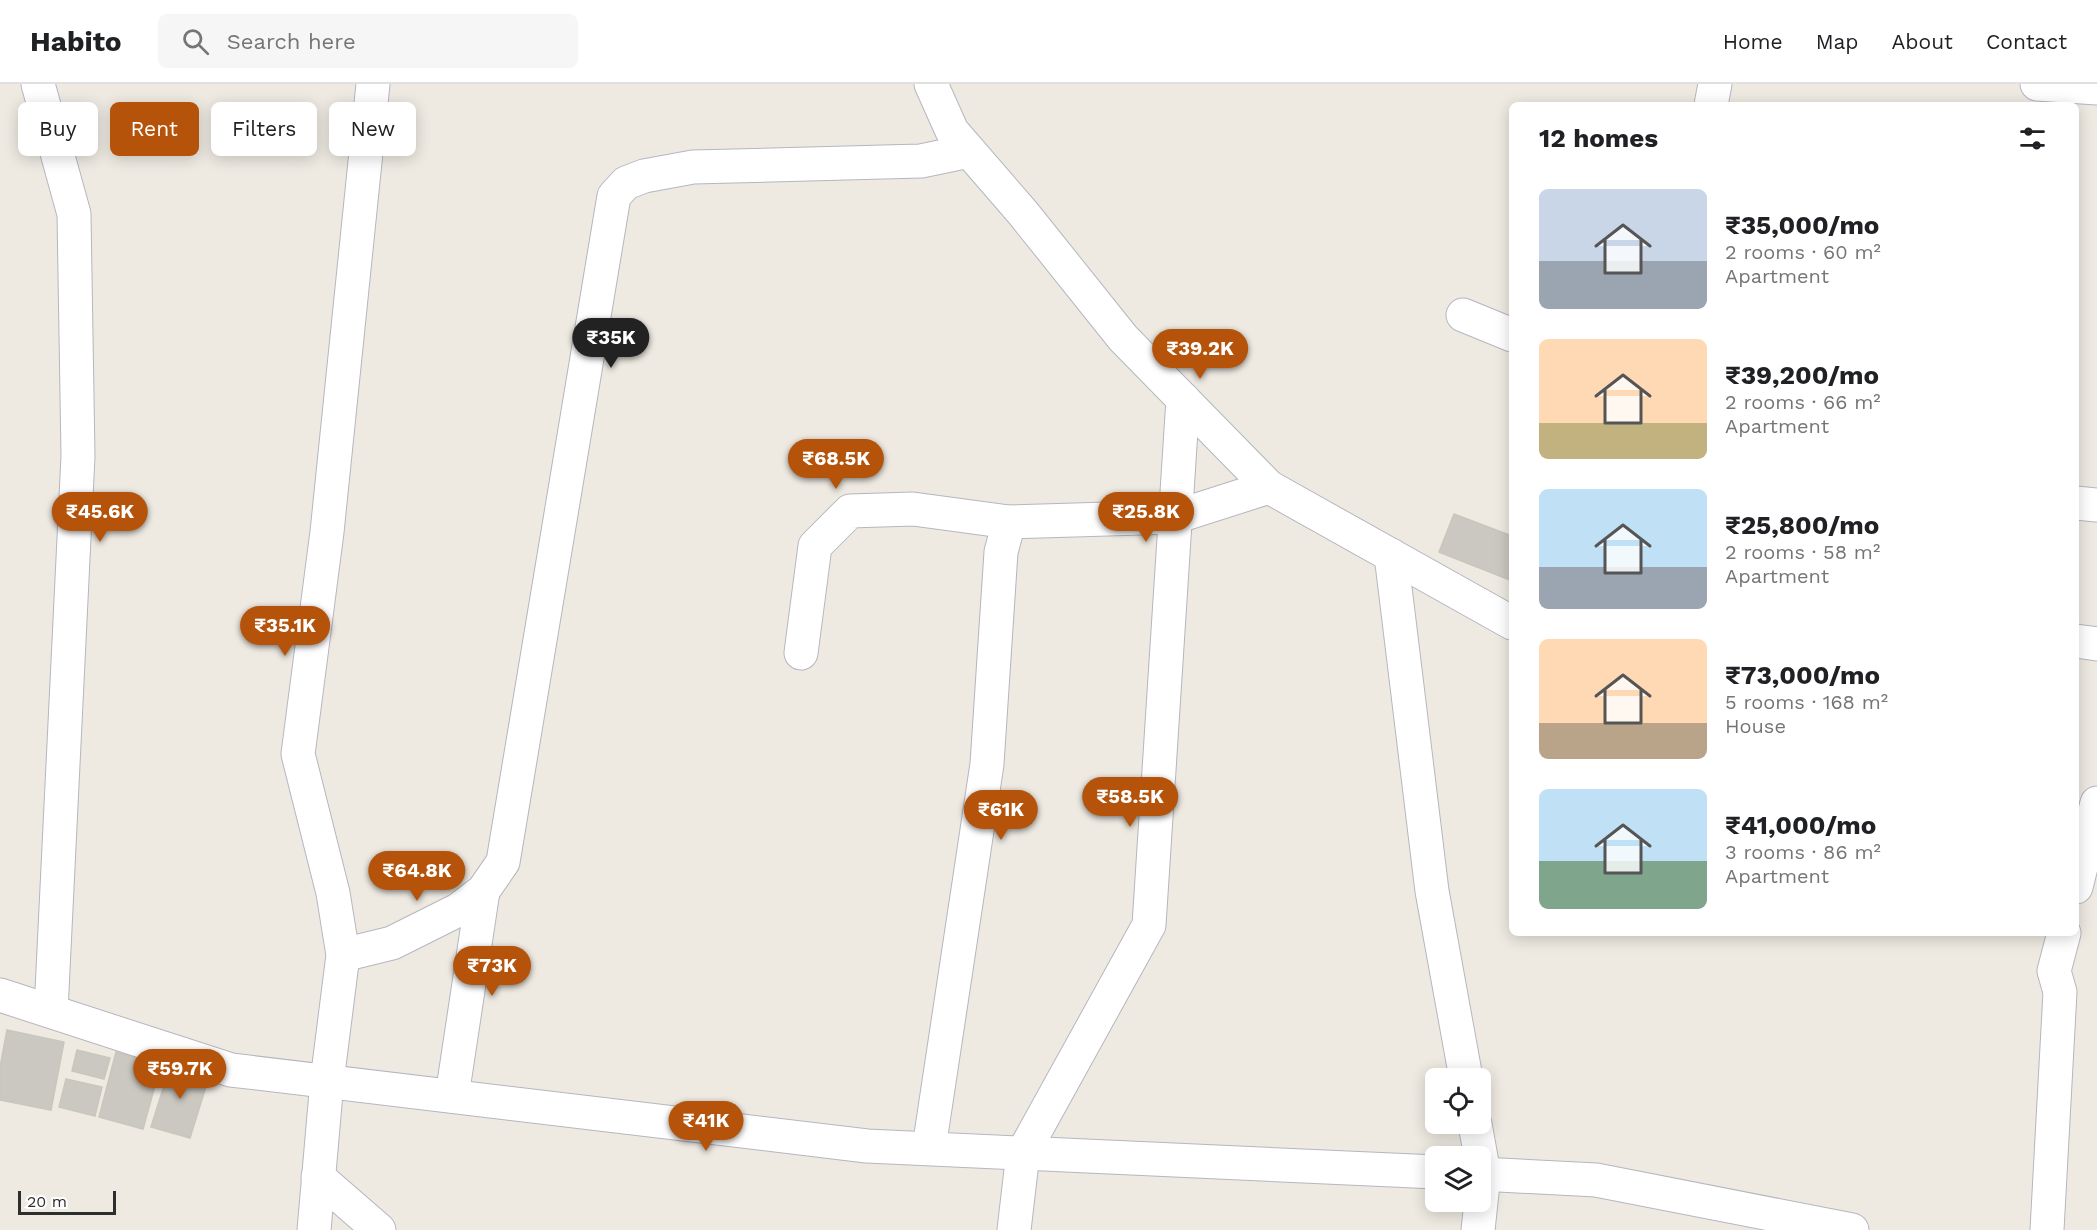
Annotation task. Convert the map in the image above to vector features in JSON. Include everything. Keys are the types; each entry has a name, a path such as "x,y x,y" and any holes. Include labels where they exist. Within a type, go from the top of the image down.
{"street":[{"path":"38,84 74,214 78,456 51,1011"},
{"path":"314,1230 327,1081 343,955 333,893 298,754 327,532 372,84"},
{"path":"931,84 952,131 1023,213 1123,338 1269,487 1509,621"},
{"path":"1712,102 1715,84"},
{"path":"2037,84 2097,88"},
{"path":"343,955 392,943 458,910 483,891 503,862 614,196 626,183 644,176 693,167 921,161 969,151"},
{"path":"1463,315 1509,334"},
{"path":"1014,1230 1023,1153 1149,925 1183,399"},
{"path":"801,653 815,546 850,511 913,509 1009,522 1175,517 1269,487"},
{"path":"2079,503 2097,505"},
{"path":"930,1149 987,764 1001,552 1009,522"},
{"path":"1390,555 1432,891 1464,1068"},
{"path":"2079,641 2097,644"},
{"path":"2079,875 2097,803"},
{"path":"2079,888 2097,892"},
{"path":"452,1096 483,891"},
{"path":"2047,1230 2060,992 2054,971 2063,936"},
{"path":"0,995 231,1070 867,1146 1425,1171"},
{"path":"1491,1174 1596,1180 1805,1225 1852,1230"},
{"path":"318,1177 379,1230"},
{"path":"1478,1230 1479,1212"}],"building":[{"path":"1454,514 1509,535 1509,580 1439,552"},
{"path":"7,1030 64,1042 51,1110 0,1100 0,1067"},
{"path":"77,1050 110,1058 104,1079 72,1071"},
{"path":"116,1052 161,1064 143,1129 99,1117"},
{"path":"172,1060 214,1079 208,1080 190,1138 151,1127"},
{"path":"66,1079 102,1087 95,1116 59,1107"}]}
